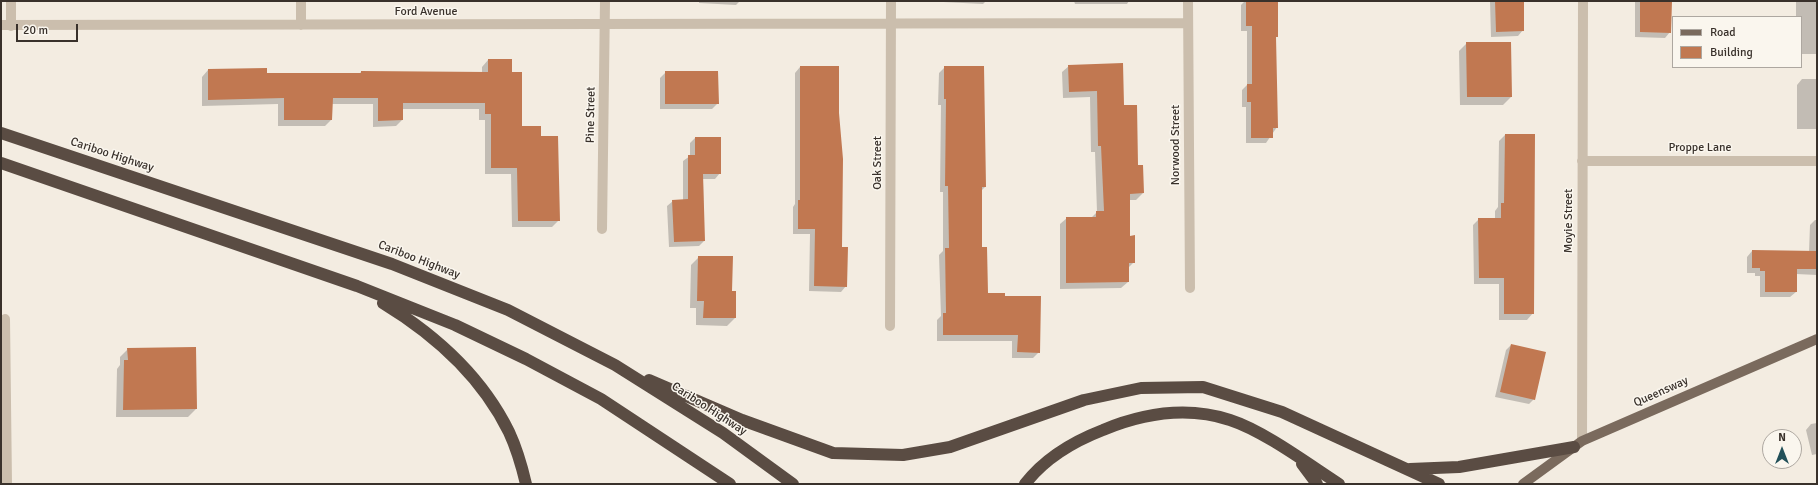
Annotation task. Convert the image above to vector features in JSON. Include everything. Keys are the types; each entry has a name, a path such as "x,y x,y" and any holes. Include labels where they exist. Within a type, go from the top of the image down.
{"highway":[{"name":"Cariboo Highway","path":"1,133 392,264 508,310 615,365 723,434 793,484"},
{"path":"1,163 357,286 454,325 526,359 601,399 730,484"},
{"path":"357,286 408,318 455,357 487,395 509,432 526,484"},
{"path":"615,365 742,420 833,453 903,455 950,447 1084,400 1141,388 1203,387 1282,412 1439,484"},
{"path":"1025,484 1036,470 1060,450 1094,434 1130,419 1162,413 1195,412 1230,420 1259,434 1339,484"},
{"path":"1407,470 1459,467 1578,444"},
{"path":"1298,458 1317,484"}],"main road":[{"name":"Queensway","path":"1523,484 1578,444 1817,339"}],"street":[{"path":"6,25 11,1"},
{"path":"301,25 302,1"},
{"name":"Pine Street","path":"602,229 605,1"},
{"name":"Oak Street","path":"890,326 891,1"},
{"name":"Norwood Street","path":"1188,1 1190,288"},
{"name":"Moyie Street","path":"1578,444 1583,1"},
{"name":"Ford Avenue","path":"6,25 1188,23"},
{"name":"Proppe Lane","path":"1582,162 1817,162"},
{"path":"6,319 7,484"}],"building":[{"path":"1246,1 1278,1 1278,37 1276,37 1278,128 1273,128 1273,138 1251,138 1251,102 1247,102 1247,84 1252,84 1252,26 1246,26"},
{"path":"1495,1 1524,1 1524,31 1496,32"},
{"path":"1640,1 1672,1 1671,33 1640,32"},
{"path":"1466,42 1511,42 1512,97 1467,97"},
{"path":"488,59 512,59 512,72 522,72 522,126 541,126 541,136 558,136 560,221 518,221 517,168 491,168 491,114 485,114 485,103 403,103 403,120 378,121 378,98 333,98 332,120 284,120 284,98 208,100 208,69 267,68 267,73 361,73 361,71 488,72"},
{"path":"1123,63 1124,105 1137,105 1138,165 1143,165 1144,193 1130,194 1130,236 1135,235 1135,263 1129,263 1129,282 1066,283 1066,217 1096,217 1096,211 1104,211 1101,146 1098,146 1097,91 1069,92 1068,65"},
{"path":"800,66 839,66 839,113 843,159 842,247 848,247 847,287 814,286 815,229 798,229 798,200 800,200"},
{"path":"944,66 984,66 986,187 982,187 982,247 987,247 988,293 1005,293 1005,296 1041,296 1040,353 1017,352 1018,335 943,335 943,313 946,313 945,248 949,248 948,186 945,186 946,99 944,99"},
{"path":"665,71 718,71 719,104 665,104"},
{"path":"1505,134 1535,134 1534,314 1504,314 1504,278 1479,278 1478,218 1501,218 1501,203 1504,203"},
{"path":"695,137 721,137 721,174 703,174 705,241 674,242 672,200 688,199 688,155 695,155"},
{"path":"1752,250 1817,251 1817,269 1797,269 1797,292 1765,292 1765,271 1760,271 1760,268 1752,268"},
{"path":"698,256 733,256 732,291 736,291 736,318 703,318 704,301 697,301"},
{"path":"1511,344 1546,352 1535,400 1500,392"},
{"path":"196,347 197,409 123,410 124,360 128,360 127,348"}]}
